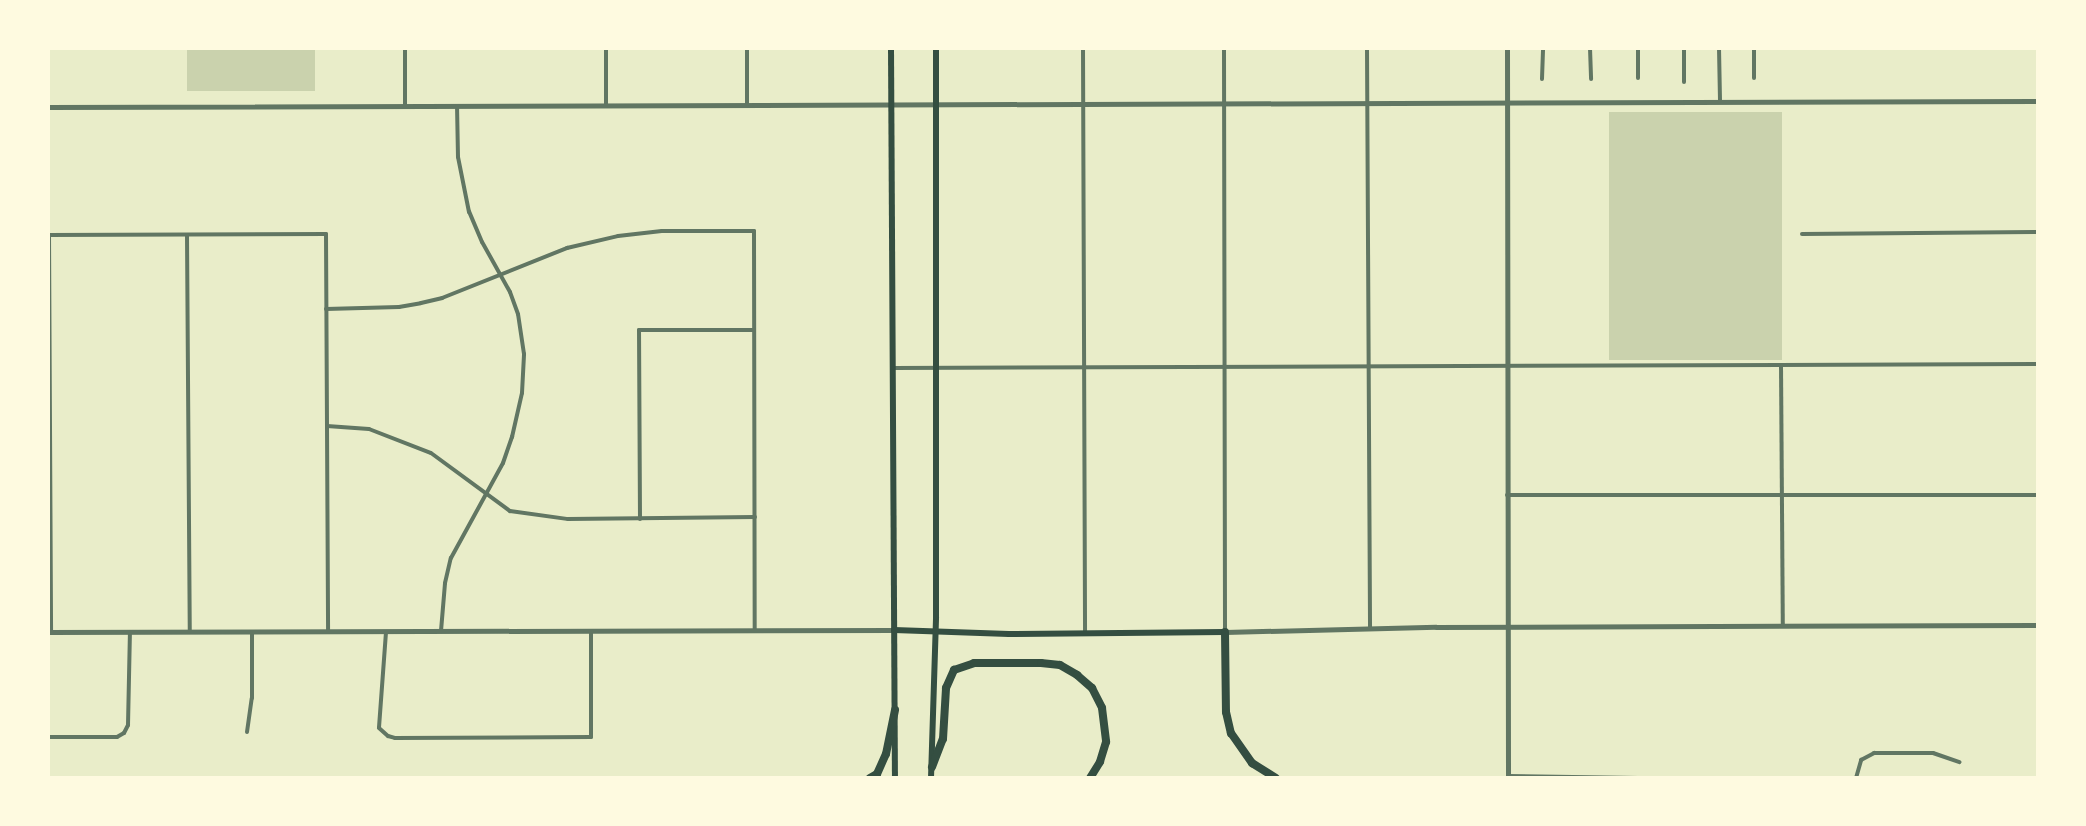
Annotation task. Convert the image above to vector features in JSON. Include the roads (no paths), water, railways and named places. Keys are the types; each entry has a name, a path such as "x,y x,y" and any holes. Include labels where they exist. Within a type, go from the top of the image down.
{"highway":[{"path":"1225,632 1226,712 1231,733 1251,763 1276,778"},
{"path":"932,766 943,739 946,688 954,670 974,663 1041,663 1060,665 1077,675 1092,688 1102,708 1106,742 1100,762 1090,778"},
{"path":"870,778 880,769 886,754 895,710"}],"main road":[{"path":"891,48 895,778"},
{"path":"931,778 936,632 934,368 936,48"},
{"path":"894,630 1085,634 1225,632"}],"street":[{"path":"405,48 405,107"},
{"path":"606,48 606,106"},
{"path":"747,48 747,106"},
{"path":"1083,48 1085,634"},
{"path":"1224,48 1225,632 1370,628 2038,625"},
{"path":"1367,48 1370,628"},
{"path":"1507,48 1508,777 1638,778"},
{"path":"1542,79 1543,48"},
{"path":"1590,48 1591,79"},
{"path":"1638,48 1638,78"},
{"path":"1684,48 1684,82"},
{"path":"1719,48 1720,103"},
{"path":"1754,48 1754,78"},
{"path":"48,107 2038,101"},
{"path":"441,632 445,583 451,558 503,463 512,437 522,383 524,354 518,314 501,274 482,242 469,212 458,157 457,107"},
{"path":"326,309 399,307 442,298 567,248 618,236 662,231 754,231 755,629"},
{"path":"1802,234 2038,232"},
{"path":"328,632 326,234 49,235 49,632 190,631 328,632 441,632 755,629 894,630"},
{"path":"187,235 190,631"},
{"path":"640,519 639,330 754,330"},
{"path":"894,368 2038,364"},
{"path":"1781,365 1783,626"},
{"path":"327,426 369,429 400,439 431,453 510,511 568,519 755,517"},
{"path":"1507,495 2038,495"},
{"path":"386,632 379,728 388,736 395,738 591,737 591,630"},
{"path":"247,732 252,698 252,631"},
{"path":"48,737 117,737 124,733 128,725 130,632"},
{"path":"1856,778 1861,759 1874,753 1933,753 1959,762"}]}
